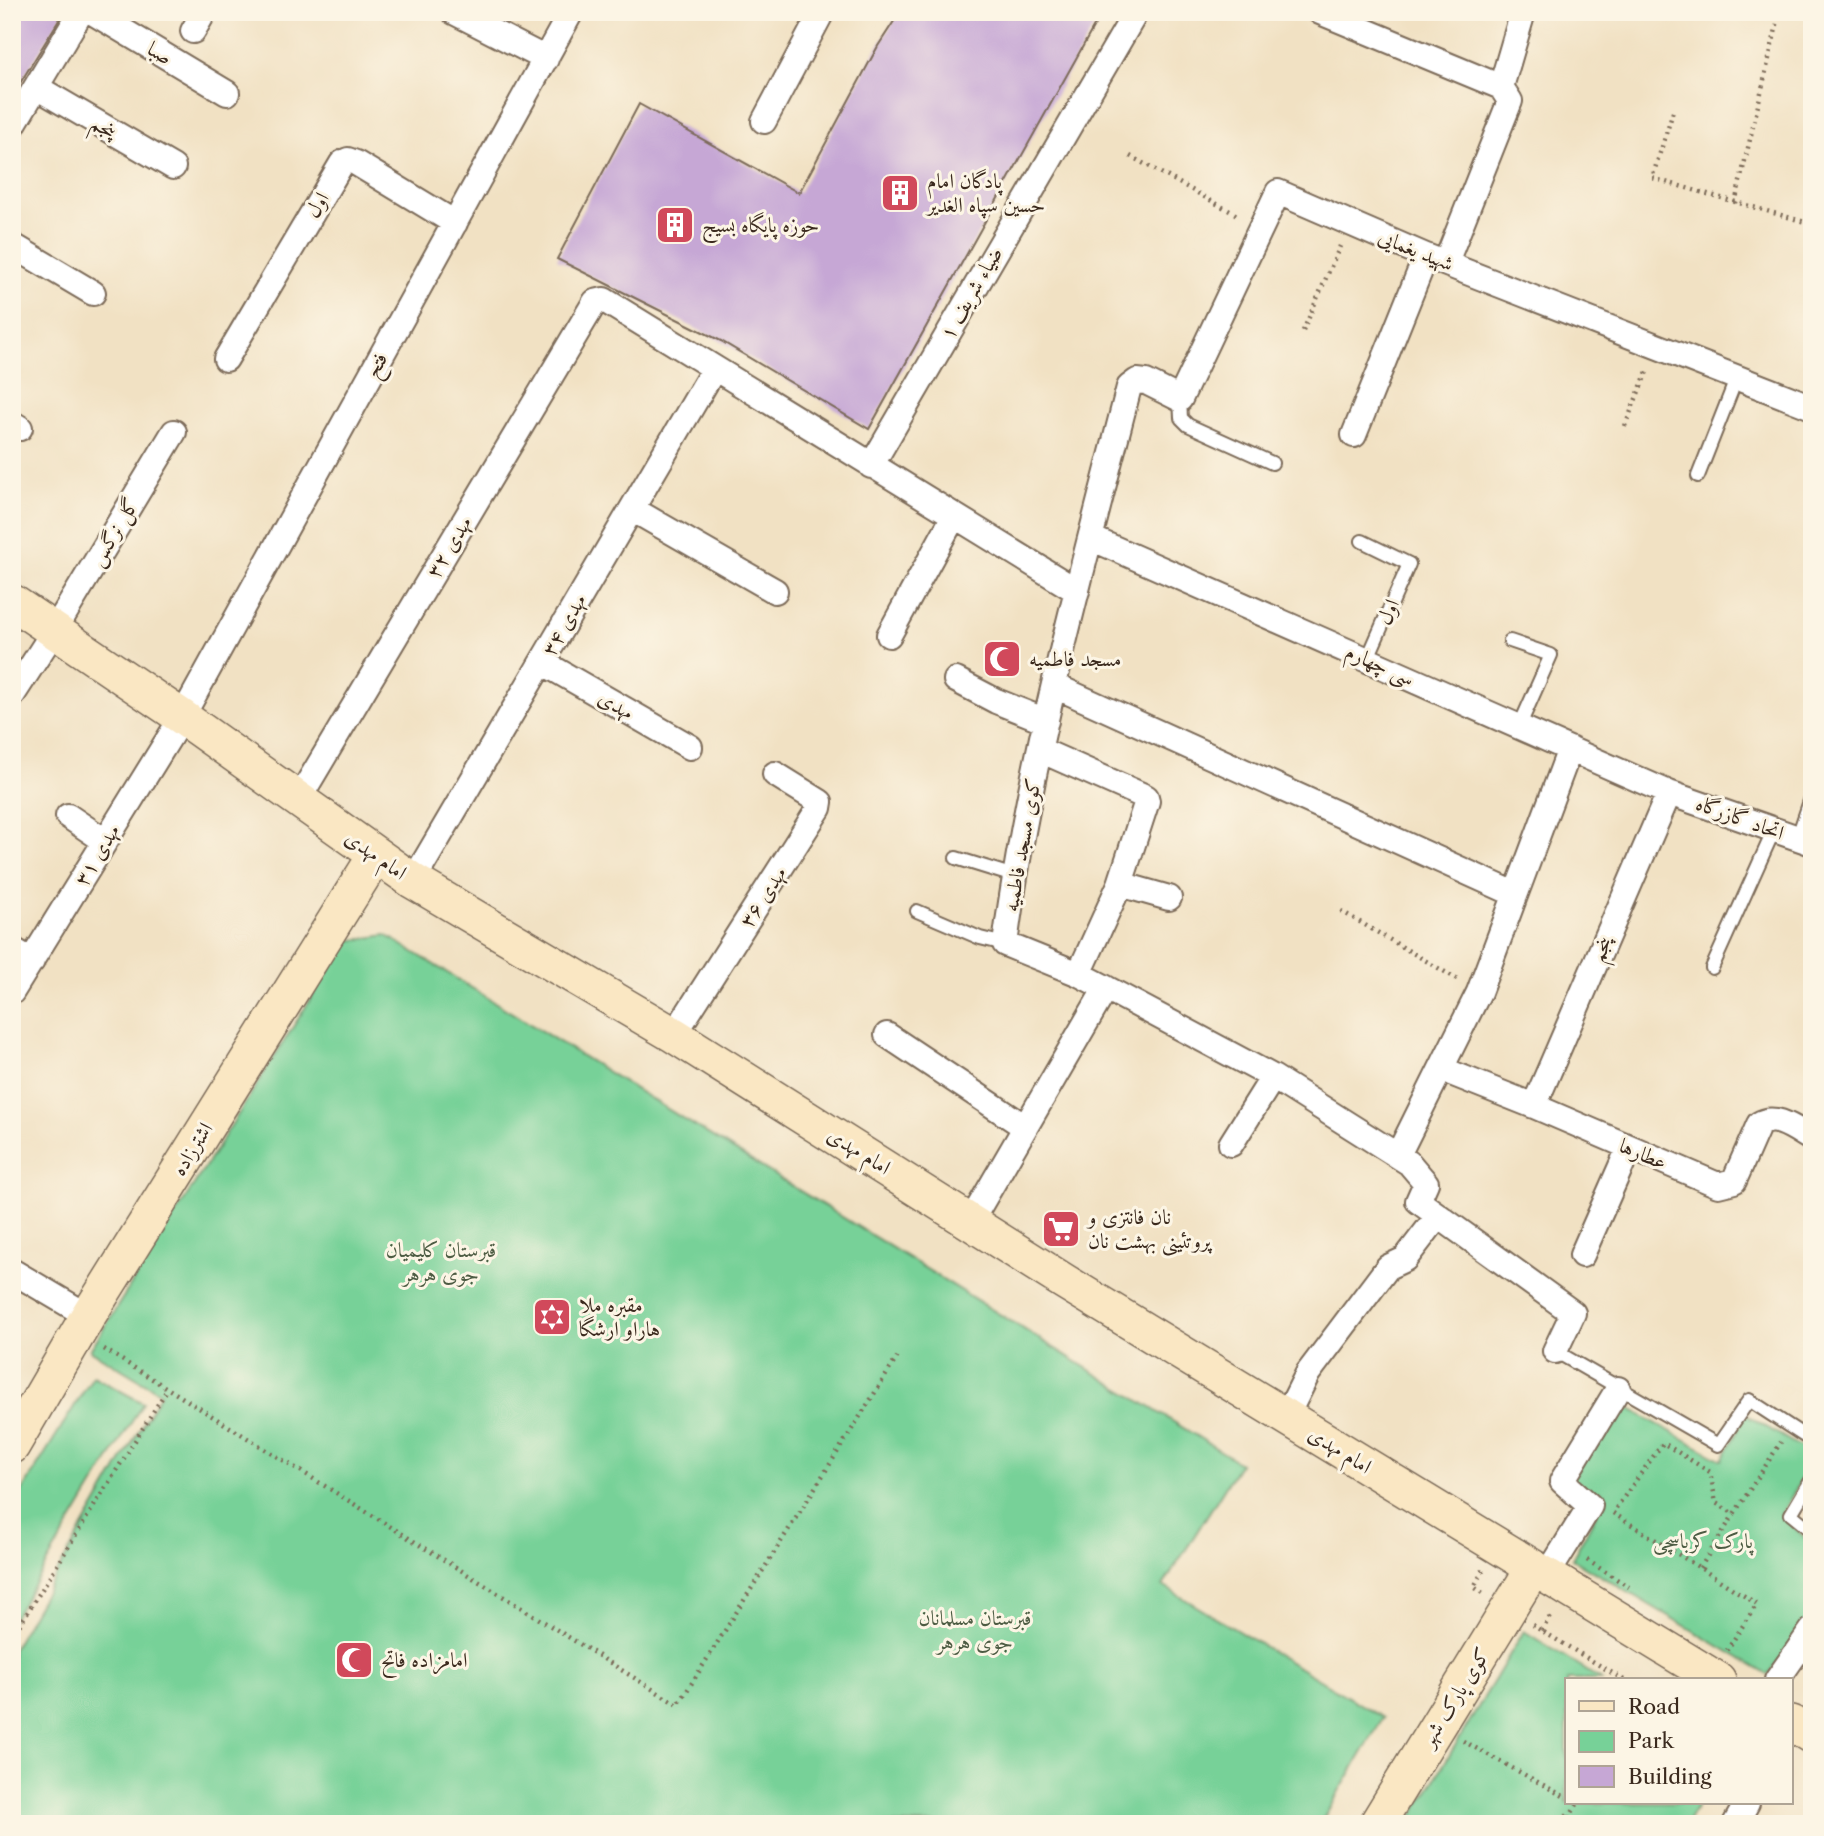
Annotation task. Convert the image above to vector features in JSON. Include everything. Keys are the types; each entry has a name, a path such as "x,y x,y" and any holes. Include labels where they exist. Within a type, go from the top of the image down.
{"main road":[{"name":"امام مهدی","path":"12,602 181,717 413,881 674,1035 1540,1573 1722,1666"},
{"name":"اشترزاده","path":"12,1447 83,1324 376,855"},
{"name":"کوی پارک شهر","path":"1377,1824 1436,1727 1540,1573"}],"street":[{"path":"12,127 81,12"},
{"name":"صبا","path":"92,12 227,93"},
{"path":"454,12 545,59"},
{"name":"فتح","path":"181,717 571,12"},
{"path":"764,121 822,12"},
{"name":"ضیاء شریف ۱","path":"871,466 1136,12"},
{"path":"1320,12 1501,87 1510,101 1354,435"},
{"path":"1501,87 1523,12"},
{"name":"پنجم","path":"36,87 173,167"},
{"name":"اول","path":"226,359 342,163 348,160 356,163 455,223"},
{"name":"شهید یغمایی","path":"1180,399 1278,192 1436,259 1812,407"},
{"path":"12,245 93,293"},
{"name":"مهدی ۳۲","path":"298,800 595,302 604,300 714,369"},
{"path":"714,369 1077,591"},
{"name":"مهدی ۳۴","path":"413,881 714,369"},
{"name":"کوی مسجد فاطمیه","path":"1005,944 1014,876 1046,721 1129,387 1137,381 1146,382 1180,399"},
{"name":"گل نرگس","path":"12,696 174,432"},
{"path":"632,509 775,591"},
{"path":"889,635 954,516"},
{"name":"سی چهارم","path":"1091,538 1668,793"},
{"name":"مهدی","path":"542,662 690,747"},
{"path":"956,680 996,701 1046,721"},
{"path":"1055,686 1515,894"},
{"name":"مهدی ۳۱","path":"12,992 22,955 105,841 181,717"},
{"path":"1403,1159 1441,1069 1479,992 1570,749"},
{"path":"1040,750 1146,797 1147,806 1120,884 1080,974"},
{"name":"مهدی ۳۶","path":"674,1035 819,808 820,802 775,774"},
{"name":"پنجم","path":"1534,1106 1668,793"},
{"name":"اتحاد گازرگاه","path":"1668,793 1805,841"},
{"path":"68,816 105,841"},
{"path":"1120,884 1169,898"},
{"path":"1005,944 1080,974 1273,1077 1403,1159 1426,1183 1418,1201 1573,1313 1555,1351"},
{"path":"971,1221 1106,988"},
{"path":"887,1035 1025,1127"},
{"name":"عطارها","path":"1441,1069 1718,1185 1734,1181 1759,1124 1765,1120 1775,1119 1812,1139"},
{"path":"1231,1144 1273,1077"},
{"path":"1582,1255 1629,1148"},
{"path":"1286,1417 1308,1373 1388,1268 1405,1259 1438,1216"},
{"path":"12,1271 83,1324"},
{"path":"1540,1573 1601,1509 1562,1481 1618,1389"},
{"path":"1778,1678 1812,1630"},
{"path":"1735,1824 1746,1804"}],"lane":[{"path":"1698,476 1737,377"},
{"path":"1180,399 1181,418 1188,425 1272,463"},
{"name":"اول","path":"1362,541 1409,564 1367,660"},
{"path":"1510,641 1551,655 1519,727"},
{"path":"1805,841 1812,795"},
{"path":"1712,968 1774,830"},
{"path":"956,858 1014,876"},
{"path":"917,911 980,939 1005,944"},
{"path":"1555,1351 1718,1445 1749,1400 1812,1441"},
{"path":"1812,1479 1791,1514 1812,1531"}],"path":[{"path":"1735,203 1780,12"},
{"path":"1673,112 1652,178 1812,225"},
{"path":"1130,156 1261,228"},
{"path":"1303,331 1350,223"},
{"path":"1625,426 1657,346"},
{"path":"1341,911 1479,992"},
{"path":"83,1324 168,1388 678,1705 900,1353"},
{"path":"12,1637 168,1388"},
{"path":"1700,1568 1792,1427"},
{"path":"1722,1666 1757,1604 1601,1509 1662,1443 1710,1472 1716,1503 1734,1514"},
{"path":"1436,1727 1565,1797"},
{"path":"1565,1824 1576,1804"},
{"path":"1554,1824 1572,1812"}],"green space":[{"path":"386,935 1240,1463 1163,1586 1383,1718 1320,1824 12,1824 12,1650 161,1393 90,1350 347,941"},
{"path":"93,1376 143,1403 12,1621 12,1507"},
{"name":"پارک کرباسچی","path":"1621,1404 1722,1460 1746,1415 1812,1454 1812,1461 1781,1515 1812,1544 1812,1618 1768,1675 1572,1559 1600,1507 1570,1480"},
{"path":"1524,1631 1598,1678 1565,1678 1565,1804 1698,1804 1687,1824 1408,1824"}],"building":[{"path":"12,12 64,12 12,96"},
{"name":"پادگان امام حسین سپاه الغدیر","path":"900,12 1102,12 869,429 721,341 557,259 639,104 799,193 878,46"}],"place":[{"name":"پادگان امام حسین سپاه الغدیر","path":"900,193"},
{"name":"حوزه پایگاه بسیج","path":"675,225"},
{"name":"مسجد فاطمیه","path":"1002,659"},
{"name":"نان فانتزی و پروتئینی بهشت نان","path":"1061,1229"},
{"name":"مقبره ملا هاراو ارشگا","path":"552,1317"},
{"name":"امامزاده فاتح","path":"354,1660"}],"park label":[{"name":"قبرستان کلیمیان جوی هرهر","path":"441,1262"},
{"name":"قبرستان مسلمانان جوی هرهر","path":"975,1630"}]}
